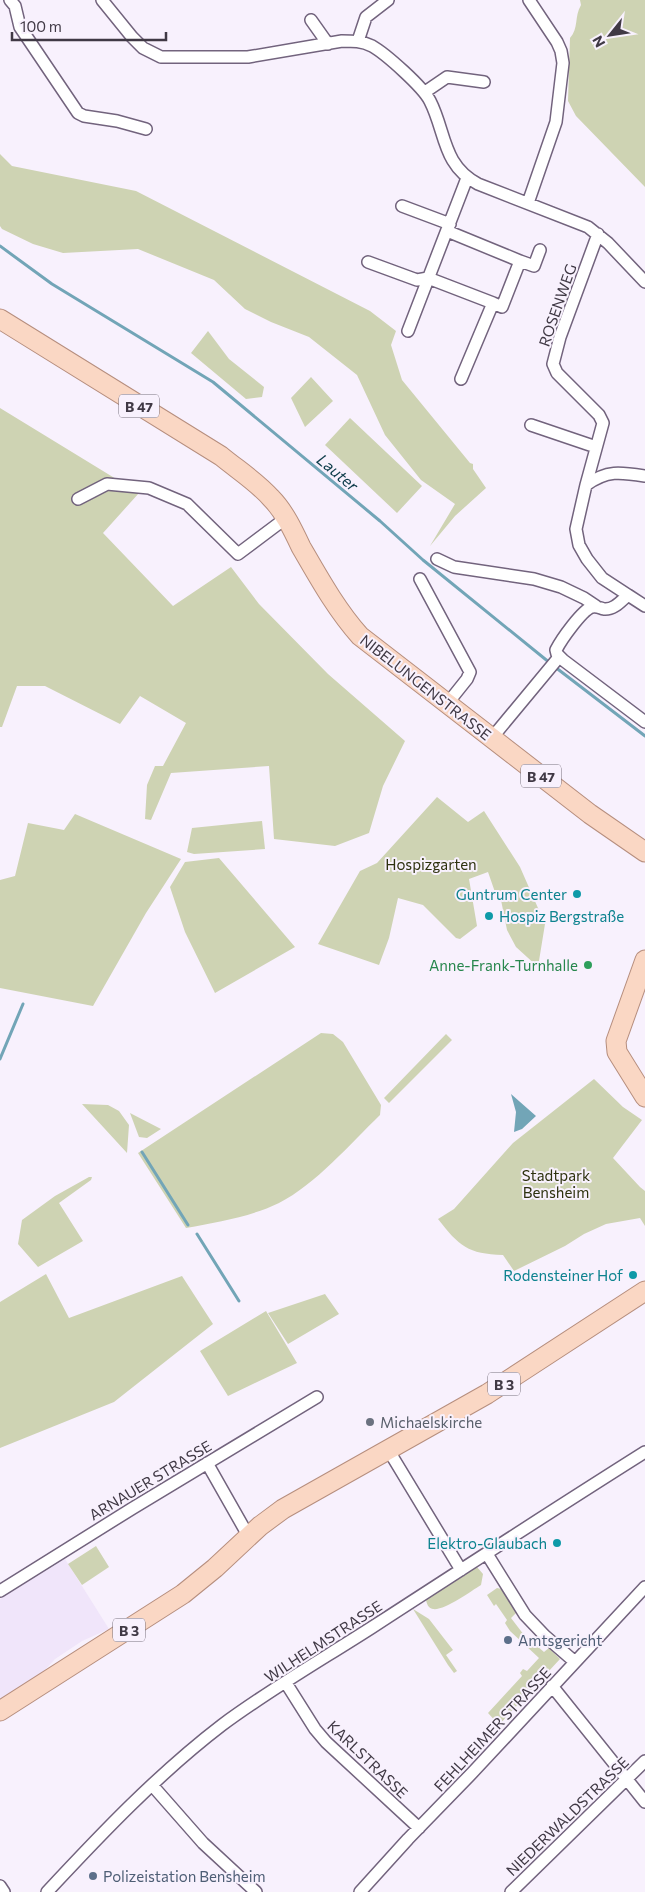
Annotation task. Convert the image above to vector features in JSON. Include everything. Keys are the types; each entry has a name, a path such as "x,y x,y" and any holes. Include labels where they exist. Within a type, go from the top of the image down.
{"main road":[{"name":"NIBELUNGENSTRASSE","path":"0,319 221,456 272,499 286,518 324,588 344,618 360,636 374,649 491,739 590,814 645,852"},
{"path":"645,960 616,1041 617,1052 645,1097"},
{"name":"B 3","path":"0,1711 183,1594 283,1509 389,1451 487,1394 645,1291"}],"street":[{"path":"102,0 143,48 161,57 248,57 342,41 358,41 371,46 382,53 425,92 433,107 450,158 467,178 588,227 598,234 645,282"},
{"path":"358,41 366,17 388,0"},
{"path":"528,203 554,130 563,63 557,42 529,0"},
{"path":"13,1 20,27 78,113 84,116 116,121 146,129"},
{"path":"311,20 328,44"},
{"path":"425,92 447,77 484,82"},
{"path":"408,331 467,178"},
{"path":"402,206 534,266 540,250"},
{"name":"ROSENWEG","path":"598,234 560,336 553,364 557,373 599,415 603,423 576,529 579,545 586,559 602,578 645,606"},
{"path":"368,262 417,280 428,278 502,307 520,261"},
{"path":"461,379 493,303"},
{"path":"531,425 596,447"},
{"path":"586,485 596,478 614,473 624,472 645,476"},
{"path":"78,499 107,484 149,488 187,504 238,554 286,518"},
{"path":"437,559 454,567 534,579 561,587 605,609 613,608 624,593"},
{"path":"420,579 469,667 470,672 467,679 447,704"},
{"path":"491,739 555,662 556,650 581,616 587,609 596,606"},
{"path":"555,662 645,722"},
{"name":"ARNAUER STRASSE","path":"0,1591 317,1397"},
{"path":"389,1451 461,1570"},
{"name":"WILHELMSTRASSE","path":"47,1892 152,1785 223,1725 567,1500 645,1452"},
{"path":"207,1463 249,1537"},
{"path":"486,1554 525,1615 545,1636 575,1662"},
{"name":"FEHLHEIMER STRASSE","path":"360,1892 645,1587"},
{"name":"KARLSTRASSE","path":"286,1683 315,1729 326,1742 419,1828"},
{"path":"552,1686 645,1802"},
{"name":"NIEDERWALDSTRASSE","path":"511,1892 645,1762"},
{"path":"152,1785 203,1843 256,1892"},
{"path":"0,1886 4,1892"}],"shaded area":[{"path":"65,1559 109,1629 82,1641 55,1659 43,1672 0,1699 0,1599"}],"green space":[{"path":"580,0 645,0 645,187 576,116 568,101 570,38 576,26 581,5"},
{"path":"0,154 12,166 136,191 370,311 396,331 391,345 402,380 470,463 473,464 473,469 486,488 455,516 430,546 455,504 421,480 385,435 357,375 309,337 245,309 214,280 138,249 63,253 33,244 2,229 0,226"},
{"path":"208,331 229,359 264,387 262,397 246,399 191,353"},
{"path":"311,377 333,401 305,427 291,398"},
{"path":"0,408 139,493 103,533 173,606 231,567 259,604 328,674 405,741 383,786 369,833 335,846 274,839 269,766 171,773 151,820 145,819 147,785 155,766 163,766 186,723 140,696 120,724 45,686 17,686 2,727 0,727"},
{"path":"350,418 422,486 397,513 325,445"},
{"name":"Hospizgarten","path":"437,797 468,822 484,811 520,867 545,924 538,967 516,947 507,930 500,895 496,895 488,872 469,879 477,926 460,939 456,938 423,905 398,898 389,938 379,965 318,944 360,871 377,863"},
{"path":"75,814 181,859 146,913 93,1006 0,988 0,880 15,876 28,823 64,830"},
{"path":"262,821 265,849 194,854 187,852 192,828"},
{"path":"219,858 295,947 215,993 185,932 170,887 185,862"},
{"path":"321,1033 333,1034 343,1042 381,1105 380,1115 319,1175 306,1186 279,1203 257,1212 186,1228 138,1153"},
{"path":"446,1034 452,1040 389,1103 384,1098"},
{"name":"Stadtpark Bensheim","path":"594,1079 623,1107 642,1120 613,1158 645,1191 645,1226 640,1218 606,1224 514,1271 503,1255 481,1253 465,1247 452,1236 438,1219 454,1209 513,1143"},
{"path":"82,1104 108,1105 119,1111 129,1125 127,1153"},
{"path":"130,1113 161,1129 147,1138 139,1137"},
{"path":"92,1177 91,1180 59,1203 83,1241 38,1267 18,1244 22,1220 55,1196"},
{"path":"46,1274 69,1318 182,1276 213,1324 114,1402 0,1448 0,1302"},
{"path":"325,1294 339,1314 288,1344 268,1313"},
{"path":"266,1311 297,1363 228,1396 200,1351"},
{"path":"96,1546 109,1567 82,1585 68,1564"},
{"path":"477,1567 483,1574 481,1585 444,1607 433,1609 429,1607 426,1600 469,1570"},
{"path":"497,1588 502,1589 517,1612 511,1618 524,1635 544,1652 549,1648 560,1659 499,1725 488,1713 522,1676 520,1673 523,1669 527,1671 539,1658 510,1631 505,1623 507,1620 487,1595"},
{"path":"413,1609 429,1619 453,1650 446,1655 457,1671 454,1673 448,1665"}],"water":[{"path":"511,1094 536,1116 522,1129 514,1132 516,1112"}],"waterway":[{"name":"Lauter","path":"0,246 52,284 213,382 380,521 423,560 550,663"},
{"name":"Lauter","path":"555,667 645,736"},
{"path":"0,1059 23,1004"},
{"path":"142,1152 188,1225"},
{"path":"197,1234 239,1301"}],"place":[{"name":"Guntrum Center","path":"577,894"},
{"name":"Hospiz Bergstraße","path":"489,916"},
{"name":"Anne-Frank-Turnhalle","path":"588,965"},
{"name":"Rodensteiner Hof","path":"633,1275"},
{"name":"Michaelskirche","path":"370,1422"},
{"name":"Elektro-Glaubach","path":"557,1543"},
{"name":"Amtsgericht","path":"508,1640"},
{"name":"Polizeistation Bensheim","path":"93,1876"}]}
